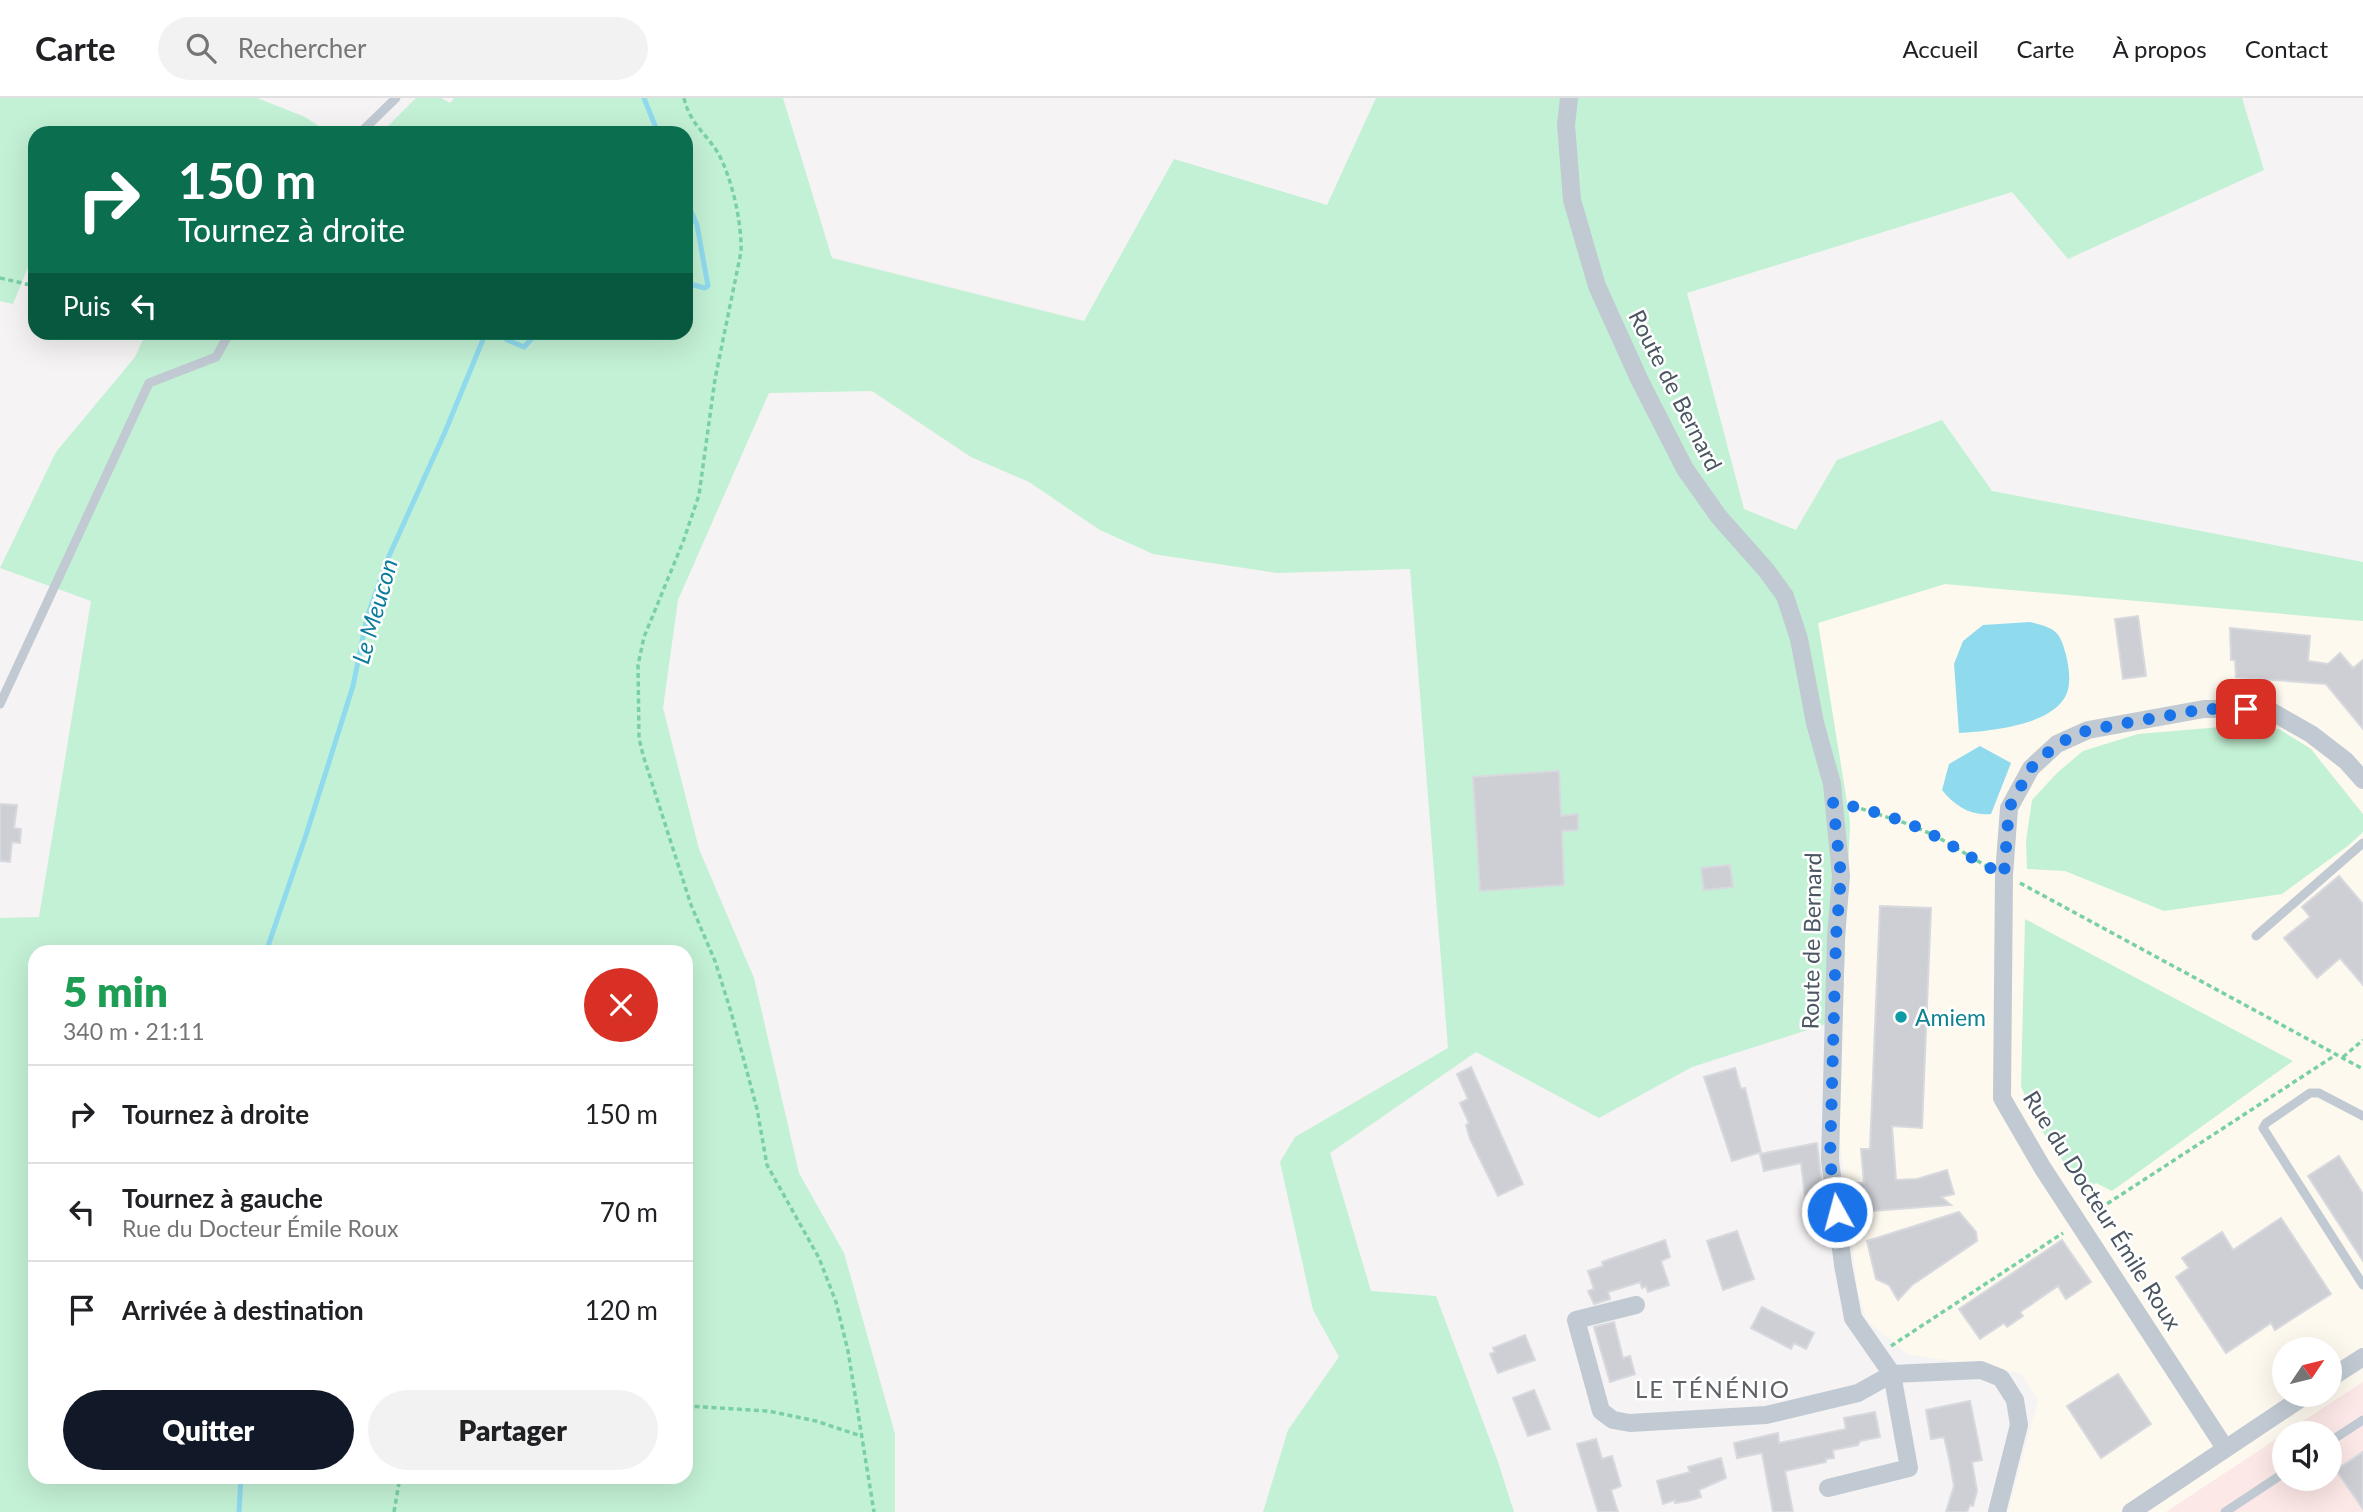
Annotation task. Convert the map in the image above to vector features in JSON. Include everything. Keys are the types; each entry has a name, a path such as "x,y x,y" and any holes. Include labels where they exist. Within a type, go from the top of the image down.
{"street":[{"name":"Route de Bernard","path":"1569,98 1566,125 1572,200 1597,286 1685,469 1719,517 1786,597 1798,639 1815,723 1832,784 1841,876 1836,937 1830,1160 1843,1265 1853,1318 1892,1374"},
{"name":"Rue du Docteur Émile Roux","path":"2225,1448 2042,1167 2002,1098 2004,875 2009,808 2031,768 2057,744 2088,730 2204,709 2267,709 2311,734 2346,761 2363,780"},
{"path":"1636,1305 1576,1320 1601,1411 1613,1420 1630,1423 1766,1415 1858,1393 1892,1374 1981,1370 2001,1378 2015,1400 2019,1425 1997,1512"},
{"path":"2342,1371 2363,1357"},
{"path":"1828,1488 1909,1468 1892,1374"},
{"path":"2131,1512 2288,1407"}],"lane":[{"path":"367,126 396,98"},
{"path":"0,704 149,383 215,357 225,340"},
{"path":"2256,936 2363,843"},
{"path":"2363,1116 2319,1093 2310,1093 2266,1123 2263,1128 2363,1285"},
{"path":"2342,1434 2363,1420"},
{"path":"2225,1512 2272,1481"}],"path":[{"path":"684,98 693,123 717,152 724,169 742,232 741,252 715,379 699,495 644,637 637,686 639,738 691,905 715,961 731,1012 757,1109 767,1165 818,1258 836,1301 848,1351 874,1512"},
{"path":"0,278 28,284"},
{"path":"1833,802 1857,807 1936,836 1978,863 2363,1069"},
{"path":"1879,1353 2363,1040"},
{"path":"693,1406 768,1411 816,1421 861,1436"},
{"path":"394,1512 399,1484"}],"shaded area":[{"path":"1945,584 2363,621 2363,1382 2342,1396 2342,1337 2272,1337 2272,1407 2325,1407 2304,1421 2272,1421 2272,1442 2166,1512 2008,1512 2038,1400 2020,1373 1908,1354 1867,1321 1858,1292 1838,1126 1850,821 1817,623"},
{"path":"2363,1382 2363,1512 2166,1512 2272,1442 2272,1491 2342,1491 2342,1421 2303,1421 2325,1407 2342,1407 2342,1396"}],"green space":[{"path":"0,98 257,98 305,117 318,126 28,126 28,267 13,304 0,301"},
{"path":"416,98 441,98 450,103 454,98 783,98 832,258 1084,321 1174,159 1327,205 1376,98 2242,98 2264,170 2068,259 2012,192 1687,293 1744,509 1796,530 1837,460 1942,420 1992,491 2363,562 2363,621 1945,584 1818,623 1850,821 1842,1019 1692,1067 1599,1118 1476,1052 1330,1153 1371,1291 1436,1296 1514,1512 1263,1512 1288,1430 1339,1357 1313,1310 1280,1162 1295,1137 1448,1048 1410,569 1277,573 1153,554 1100,530 1029,482 971,457 872,391 769,393 678,600 663,708 699,849 754,978 799,1173 844,1253 895,1434 895,1512 0,1512 0,918 39,917 91,601 0,568 56,452 135,357 143,340 693,340 693,126 388,126"},
{"path":"2244,725 2279,729 2311,749 2363,814 2363,832 2282,894 2164,911 2065,871 2027,869 2026,841 2032,800 2058,772 2083,751 2138,734"},
{"path":"2025,919 2293,1061 2112,1191 2096,1183 2085,1192 2044,1134 2021,1087"}],"water":[{"path":"2030,622 2050,628 2061,640 2069,669 2069,684 2060,704 2049,713 2019,725 1959,733 1954,664 1963,641 1983,625"},
{"path":"1980,746 2011,763 1991,814 1964,809 1942,790 1949,764"}],"building":[{"path":"2138,616 2146,676 2123,679 2115,619"},
{"path":"2230,628 2310,636 2308,661 2328,664 2340,653 2353,668 2363,660 2363,729 2326,684 2236,677 2235,660 2231,660"},
{"path":"1559,771 1561,816 1578,814 1578,830 1562,831 1564,885 1480,891 1473,777"},
{"path":"0,804 17,805 14,828 21,829 20,843 12,842 10,862 0,861"},
{"path":"1730,865 1733,887 1704,890 1701,868"},
{"path":"2339,876 2363,904 2363,985 2340,958 2317,978 2284,938 2310,917 2302,907"},
{"name":"Amiem","path":"1880,906 1931,908 1922,1128 1892,1126 1896,1180 1917,1179 1947,1170 1954,1194 1941,1197 1951,1205 1859,1212 1857,1183 1864,1183 1861,1149 1870,1149"},
{"path":"1471,1067 1523,1184 1498,1196 1470,1139 1466,1125 1469,1123 1460,1103 1468,1099 1457,1074"},
{"path":"1735,1068 1741,1089 1745,1088 1761,1152 1732,1161 1704,1077"},
{"path":"1817,1143 1825,1211 1807,1213 1801,1163 1764,1171 1760,1154"},
{"path":"2339,1156 2363,1194 2363,1261 2308,1176"},
{"path":"1959,1212 1976,1232 1977,1241 1912,1285 1898,1300 1889,1285 1876,1279 1867,1241"},
{"path":"2281,1218 2331,1294 2275,1330 2271,1323 2226,1353 2176,1277 2189,1268 2182,1258 2222,1232 2233,1250"},
{"path":"1737,1231 1754,1279 1723,1290 1707,1241"},
{"path":"1665,1240 1670,1257 1661,1261 1669,1285 1648,1292 1646,1286 1642,1288 1640,1282 1608,1292 1610,1299 1594,1304 1588,1291 1594,1289 1588,1271 1603,1266 1602,1262"},
{"path":"2062,1240 2091,1282 2066,1299 2058,1286 2020,1312 2023,1316 2007,1327 2004,1323 1980,1339 1959,1309"},
{"path":"1762,1307 1814,1333 1806,1349 1794,1343 1791,1349 1751,1328"},
{"path":"1614,1322 1623,1358 1630,1356 1635,1374 1610,1382 1594,1327"},
{"path":"1525,1335 1535,1360 1498,1373 1490,1354 1495,1352 1493,1348"},
{"path":"2118,1374 2151,1424 2101,1458 2067,1406"},
{"path":"1534,1390 1550,1429 1528,1436 1513,1398"},
{"path":"1970,1401 1982,1460 1972,1462 1977,1491 1973,1506 1970,1505 1967,1512 1946,1512 1954,1486 1950,1463 1944,1437 1931,1439 1926,1410"},
{"path":"1875,1412 1880,1437 1833,1450 1834,1458 1826,1459 1826,1462 1785,1471 1793,1512 1773,1512 1762,1453 1737,1458 1734,1443 1778,1433 1779,1443 1846,1429 1844,1418"},
{"path":"1596,1439 1602,1459 1612,1456 1621,1486 1611,1490 1618,1512 1598,1512 1577,1444"},
{"path":"2363,1452 2363,1509 2342,1479 2342,1466"},
{"path":"1721,1458 1726,1478 1699,1490 1701,1497 1663,1504 1657,1481 1690,1472 1688,1467"}],"waterway":[{"name":"Le Meucon","path":"644,98 655,126"},
{"name":"Le Meucon","path":"693,216 708,286 705,288 693,285"},
{"name":"Le Meucon","path":"268,945 353,686 367,617 389,556 483,340"},
{"name":"Le Meucon","path":"507,340 524,347 530,340"},
{"name":"Le Meucon","path":"239,1512 241,1484"}],"place":[{"name":"Amiem","path":"1901,1017"}],"district":[{"name":"LE TÉNÉNIO","path":"1713,1388"}],"route":[{"path":"1837,1212 1830,1160 1836,937 1841,876 1833,802 1908,824 1936,836 1978,863 2004,875 2009,808 2031,768 2057,744 2088,730 2204,709 2246,709"}]}
